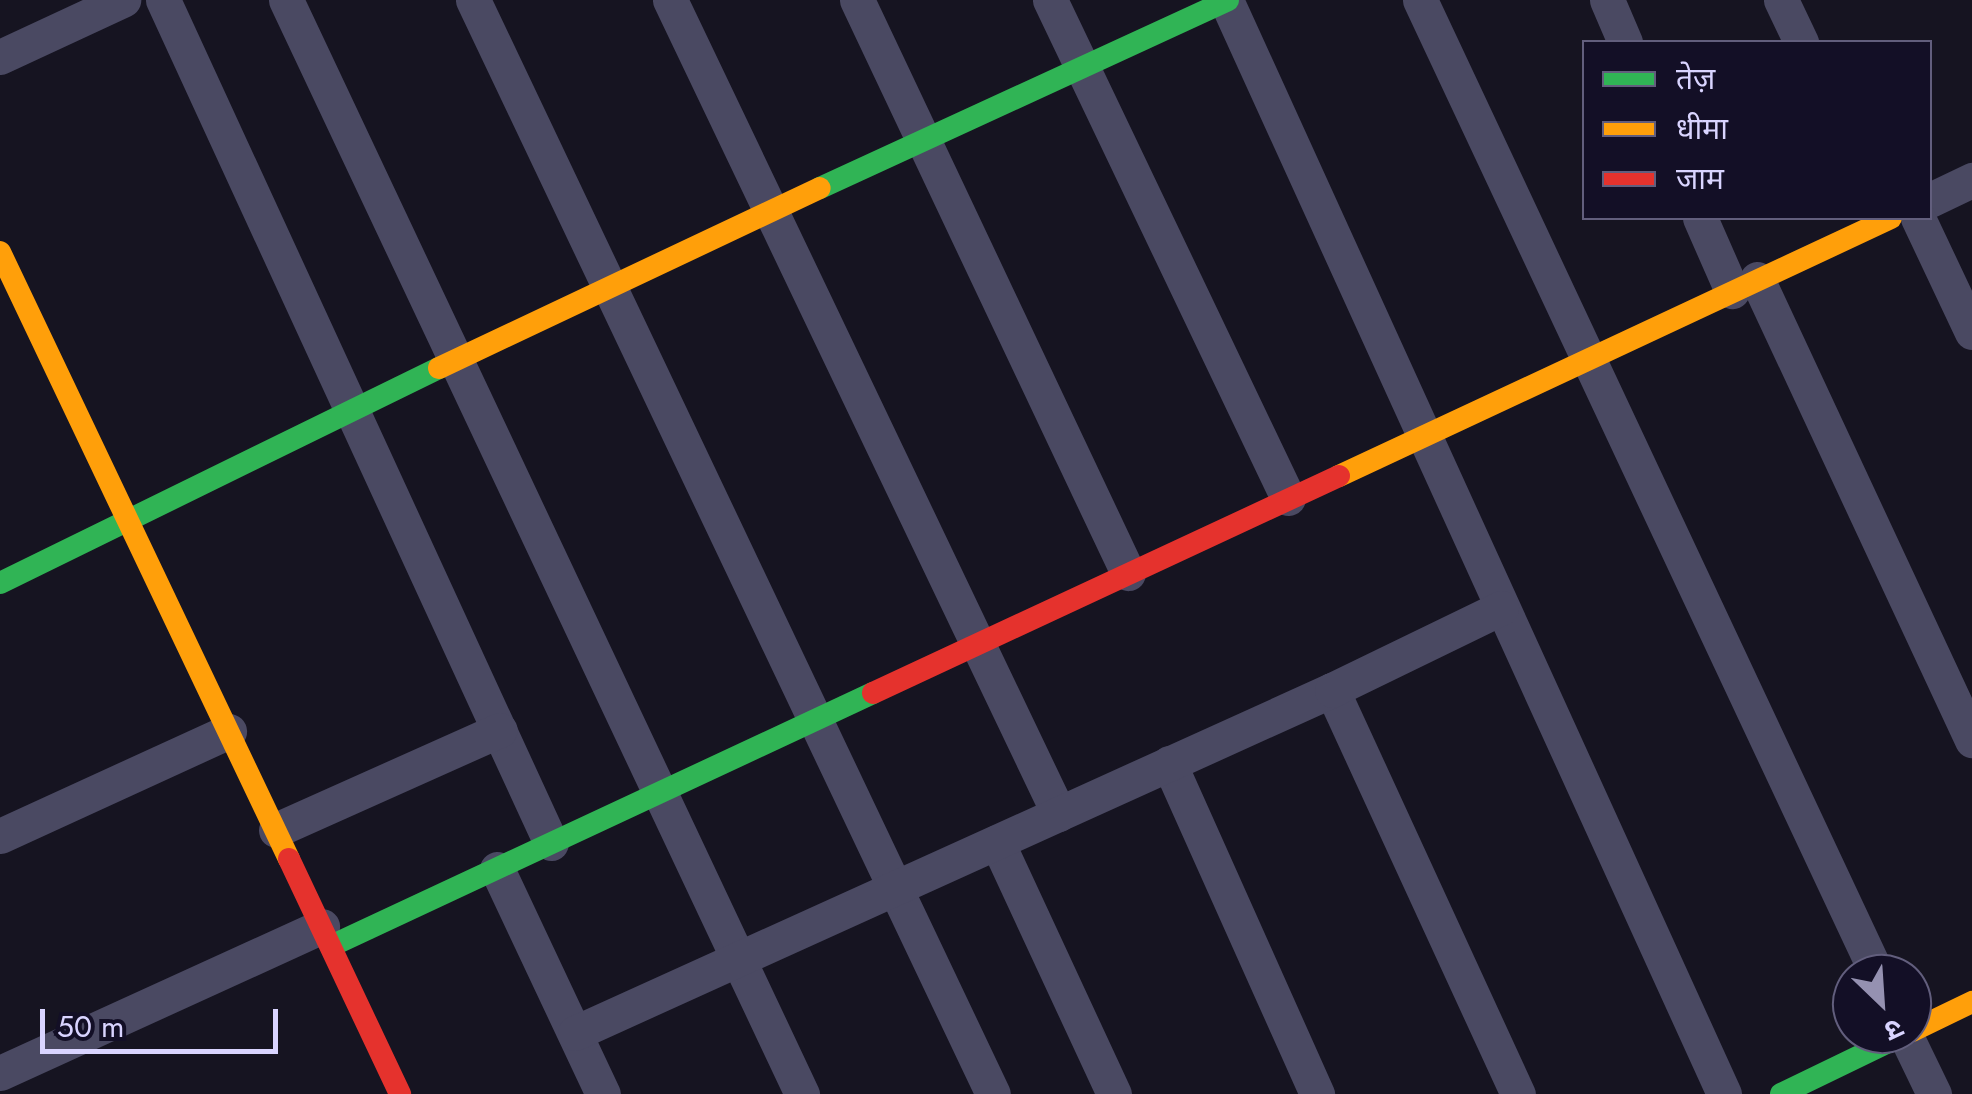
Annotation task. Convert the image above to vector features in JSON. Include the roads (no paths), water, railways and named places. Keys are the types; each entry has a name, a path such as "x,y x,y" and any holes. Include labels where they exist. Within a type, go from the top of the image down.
{"street":[{"path":"0,57 123,0"},
{"path":"164,0 552,843"},
{"path":"286,0 802,1094"},
{"path":"473,0 993,1094"},
{"path":"670,0 974,645 1059,814"},
{"path":"858,0 1128,573"},
{"path":"1050,0 1288,498"},
{"path":"0,583 608,285 1227,0 1724,1094"},
{"path":"1420,0 1868,954"},
{"path":"1607,0 1625,40"},
{"path":"1781,0 1800,40"},
{"path":"1932,199 1972,180"},
{"path":"1701,220 1745,285 1972,740"},
{"path":"0,1073 496,869 1890,220"},
{"path":"1895,220 1972,332"},
{"path":"0,252 400,1094"},
{"path":"575,1034 1332,690 1501,608"},
{"path":"1332,690 1518,1094"},
{"path":"276,830 500,730"},
{"path":"0,836 229,731"},
{"path":"1169,763 1317,1094"},
{"path":"997,842 1114,1094"},
{"path":"496,869 603,1094"},
{"path":"1932,1021 1972,1002"},
{"path":"1781,1094 1864,1054"},
{"path":"1916,1054 1934,1094"}]}
